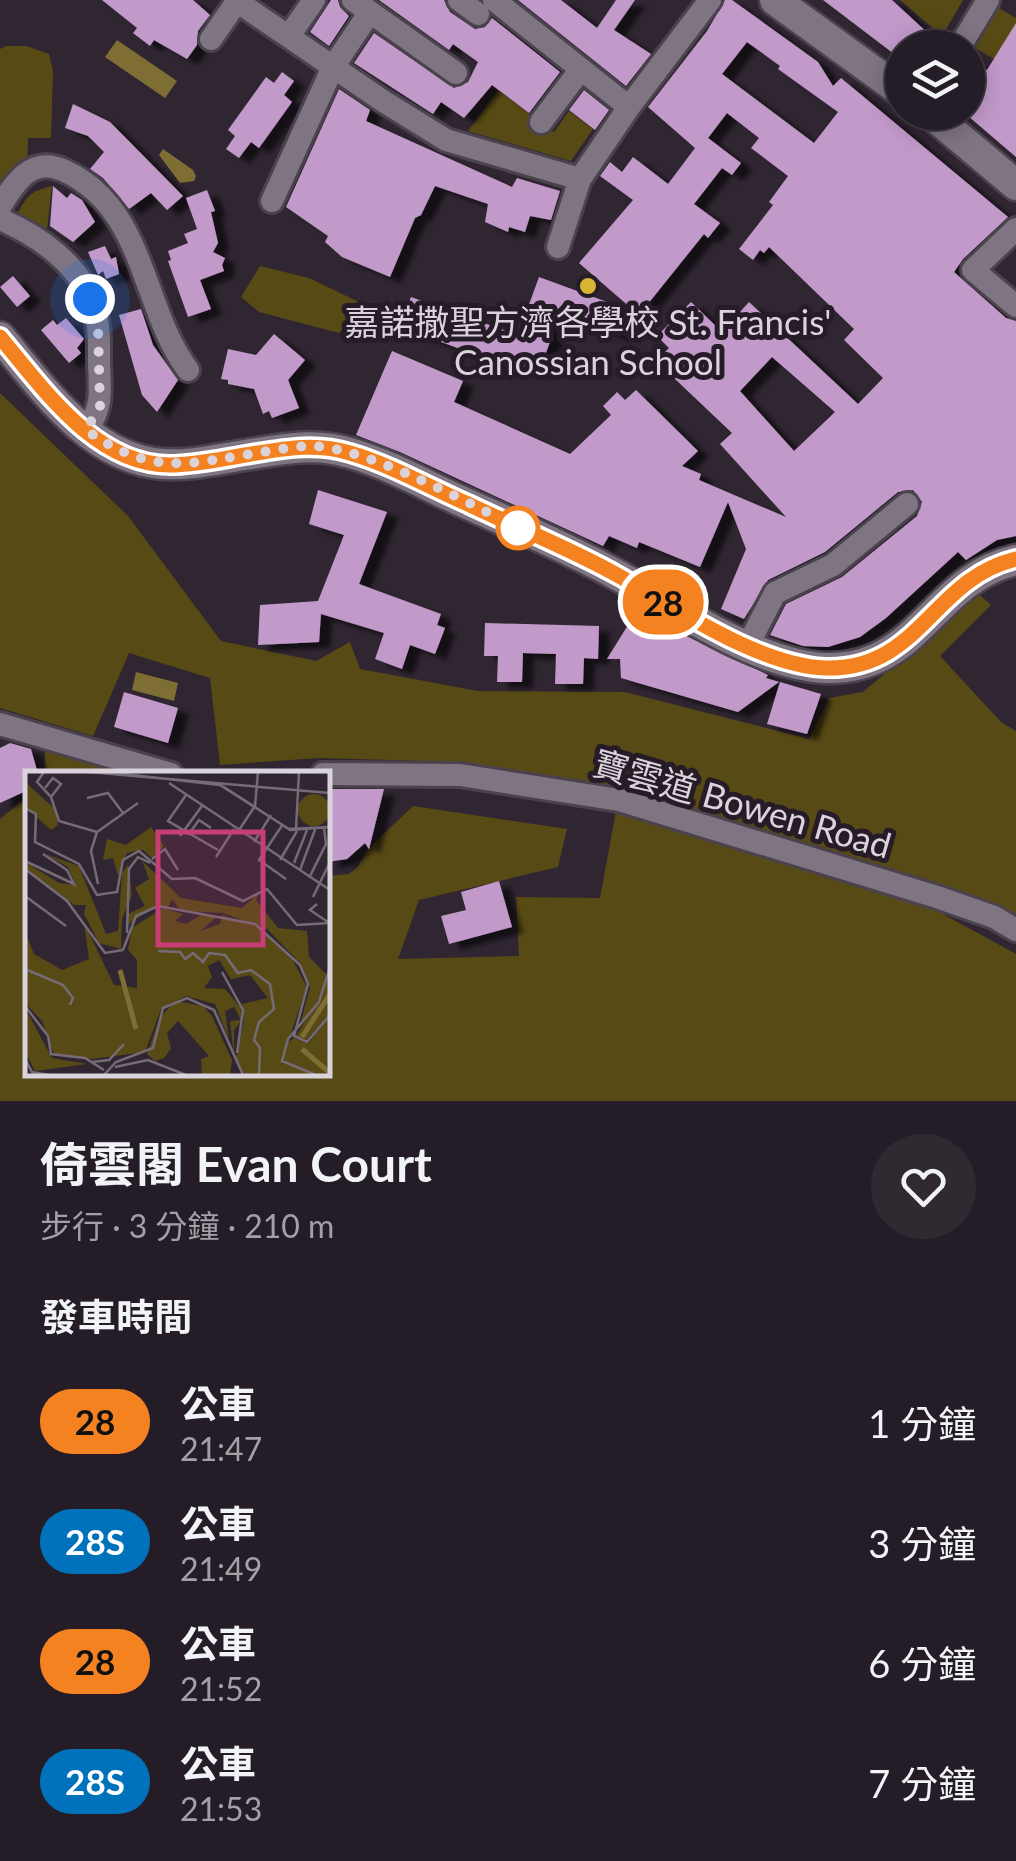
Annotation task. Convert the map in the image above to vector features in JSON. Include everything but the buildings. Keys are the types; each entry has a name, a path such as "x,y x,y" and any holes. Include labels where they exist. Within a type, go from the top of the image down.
{"street":[{"path":"211,39 237,0 446,140 580,179"},
{"path":"289,36 314,0"},
{"path":"458,0 486,7 581,69 629,107"},
{"path":"558,247 580,179 710,0"},
{"path":"774,0 885,80"},
{"path":"970,30 988,0"},
{"path":"272,200 362,6 456,73"},
{"path":"541,122 581,69"},
{"path":"951,130 1016,184"},
{"path":"0,208 22,175 44,166 62,170 92,189 115,214 134,245 166,336 188,370"},
{"path":"0,218 44,241 90,299 98,325 100,406 86,430"},
{"path":"1016,230 974,270 1016,306"},
{"path":"0,337 53,400 86,430 120,452 158,464 193,463 307,446 352,453 596,564 673,608 790,663 850,666 878,660 975,576 1016,560"},
{"path":"748,645 775,593 833,565 907,504"},
{"path":"0,724 162,771"},
{"name":"寶雲道 Bowen Road","path":"330,774 460,776 619,800 937,898 994,917 1016,930"}],"shaded area":[{"path":"900,0 963,0 946,30 935,30"},
{"path":"999,8 1016,18 1016,41 994,59 985,54 985,31"},
{"path":"117,40 177,81 165,98 105,57"},
{"path":"26,46 49,54 53,71 51,138 28,138 27,167 0,200 0,49"},
{"path":"498,90 554,132 569,111 593,129 571,161 468,131"},
{"path":"163,149 193,170 194,181 180,183 159,155"},
{"path":"52,186 47,229 17,215 30,195"},
{"path":"260,266 309,278 365,305 339,333 259,312 241,297"},
{"path":"0,393 128,516 221,641 316,661 350,642 360,669 478,691 625,692 809,739 829,698 863,692 979,594 991,605 940,656 1001,722 1016,731 1016,924 945,885 624,787 462,762 319,758 220,765 210,678 129,653 93,736 0,708"},
{"path":"136,672 178,683 174,701 132,690"},
{"path":"44,743 126,767 125,771 46,771"},
{"path":"25,799 25,1076 330,1076 330,876 349,874 357,868 368,849 413,806 567,829 558,867 419,900 398,959 519,956 516,897 600,898 616,811 932,908 1016,954 1016,1101 0,1101 0,819"}],"bus line":[{"name":"28","path":"0,337 70,418 134,458 170,465 307,446 352,453 596,564 697,621 790,663 836,668 878,660 891,653 975,576 1016,559"}],"place":[{"name":"嘉諾撒聖方濟各學校 St. Francis' Canossian School","path":"588,286"}],"route":[{"path":"90,299 98,325 100,406 86,430 120,452 146,462 170,465 292,447 334,449 388,467 530,533 518,528"}]}
